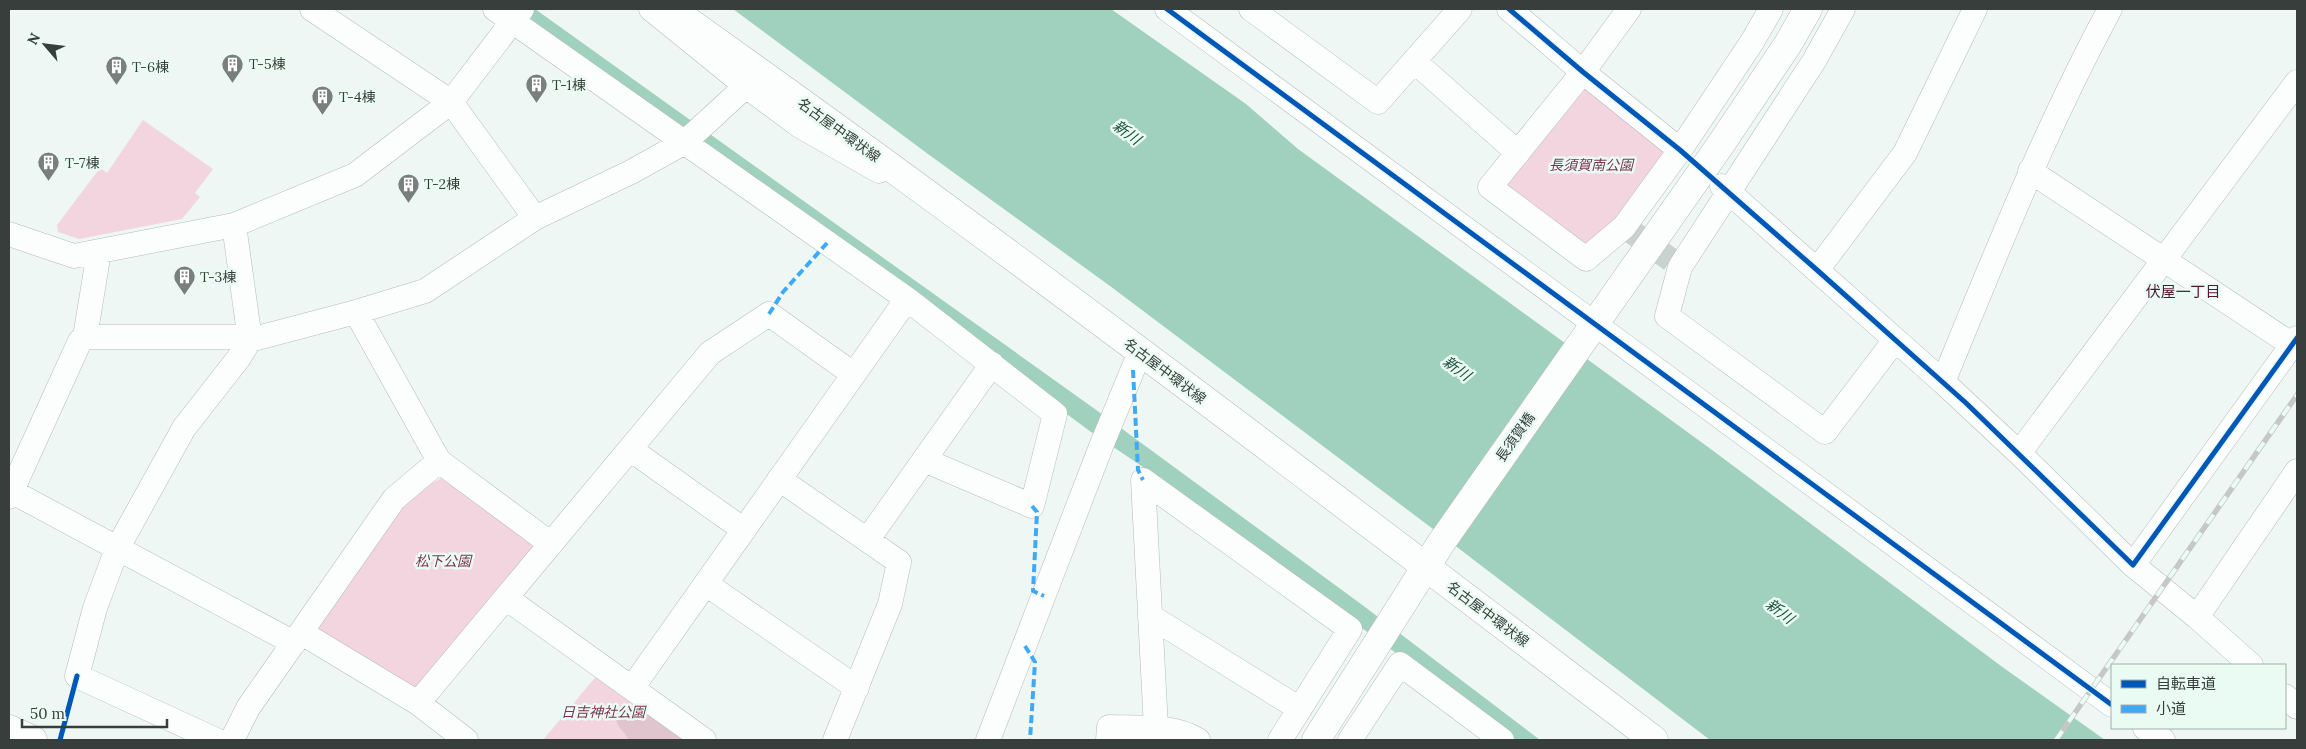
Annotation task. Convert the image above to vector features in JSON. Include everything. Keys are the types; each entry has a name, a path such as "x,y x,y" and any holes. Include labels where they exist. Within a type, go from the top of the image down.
{"main road":[{"name":"名古屋中環状線","path":"671,9 918,183 1654,740"},
{"name":"長須賀橋","path":"1316,740 1441,543 1727,136 1788,44 1808,9"},
{"path":"9,729 33,740"}],"street":[{"path":"312,9 451,102 535,218"},
{"path":"651,9 746,86 800,126 895,180 918,183"},
{"path":"1168,9 1593,328 2111,704"},
{"path":"1251,9 1378,102 1460,9"},
{"path":"1509,9 1583,72 1680,150"},
{"path":"1628,9 1583,72 1490,187 1586,259 1628,229 1752,42 1771,9"},
{"path":"1843,9 1814,61 1725,188 1676,264 1667,316 1825,432 1895,340"},
{"path":"1817,270 1905,153 1976,9"},
{"path":"1944,382 2030,171 2110,9"},
{"path":"9,234 74,256 98,252 234,225 355,174 451,102 510,13 693,134 1055,414 1032,506 924,460"},
{"path":"1414,61 1518,153"},
{"path":"2019,453 2297,82"},
{"path":"466,740 418,703 298,638 117,549 10,493 80,341 85,337 249,339 356,312 425,291 535,218 631,172 693,134 746,86"},
{"path":"2030,171 2164,260 2296,343 2133,565"},
{"path":"1725,188 1944,382 2133,565 2198,617 2250,664"},
{"path":"216,740 77,676 95,608 117,549 184,428 238,359 249,339 234,225"},
{"path":"85,337 98,252"},
{"path":"632,688 907,299"},
{"path":"356,312 439,461 551,544"},
{"path":"418,703 710,353 768,314 853,374"},
{"path":"988,740 1112,418 1140,352"},
{"path":"868,539 992,364"},
{"path":"630,449 744,530"},
{"path":"232,740 248,708 394,499 439,461"},
{"path":"2198,617 2297,471"},
{"path":"779,479 899,562 890,604 835,740"},
{"path":"1156,728 1144,480 1350,629 1280,740"},
{"path":"706,584 857,688"},
{"path":"506,598 704,740"},
{"path":"1150,616 1300,709"},
{"path":"1350,740 1400,664 1496,738"},
{"path":"2286,697 2297,707"},
{"path":"1108,740 1109,727 1156,728 1188,734 1198,740"},
{"path":"2146,729 2162,740"}],"green space":[{"name":"長須賀南公園","path":"1585,86 1664,150 1664,161 1632,208 1587,244 1577,244 1507,189 1506,181"},
{"path":"143,120 213,169 195,193 200,197 182,219 79,239 58,232 57,225 100,168 107,173"},
{"name":"松下公園","path":"443,477 531,541 533,553 420,689 410,690 318,636 317,627 407,498"},
{"name":"日吉神社公園","path":"598,674 690,740 543,740"}],"shaded area":[{"path":"626,706 656,719 683,740 629,740 618,725 616,718 619,707"}],"water":[{"path":"510,9 535,9 1099,412 1365,607 1540,740 1514,740 1146,469 1091,432 909,297"},
{"name":"新川","path":"733,9 1111,9 1246,104 1298,149 1708,447 2001,666 2105,740 1710,740 1110,286"}],"tunnel":[{"path":"1632,232 1671,260"}],"railway":[{"path":"2056,740 2297,395"}],"marked path":[{"path":"769,314 783,292 828,242"},
{"path":"1133,370 1138,470 1143,480"},
{"path":"1032,506 1037,512 1033,591 1044,596"},
{"path":"1025,646 1035,662 1030,740"}],"cycle path":[{"path":"1167,9 2111,704"},
{"path":"1509,9 1583,72 1680,150 1817,270 1966,403 2133,565 2297,338"},
{"path":"60,740 77,676"}],"place":[{"name":"T-5棟","path":"233,83"},
{"name":"T-6棟","path":"116,86"},
{"name":"T-1棟","path":"536,104"},
{"name":"T-4棟","path":"323,116"},
{"name":"T-7棟","path":"49,182"},
{"name":"T-2棟","path":"408,203"},
{"name":"T-3棟","path":"184,296"}],"district":[{"name":"伏屋一丁目","path":"2183,291"}]}
